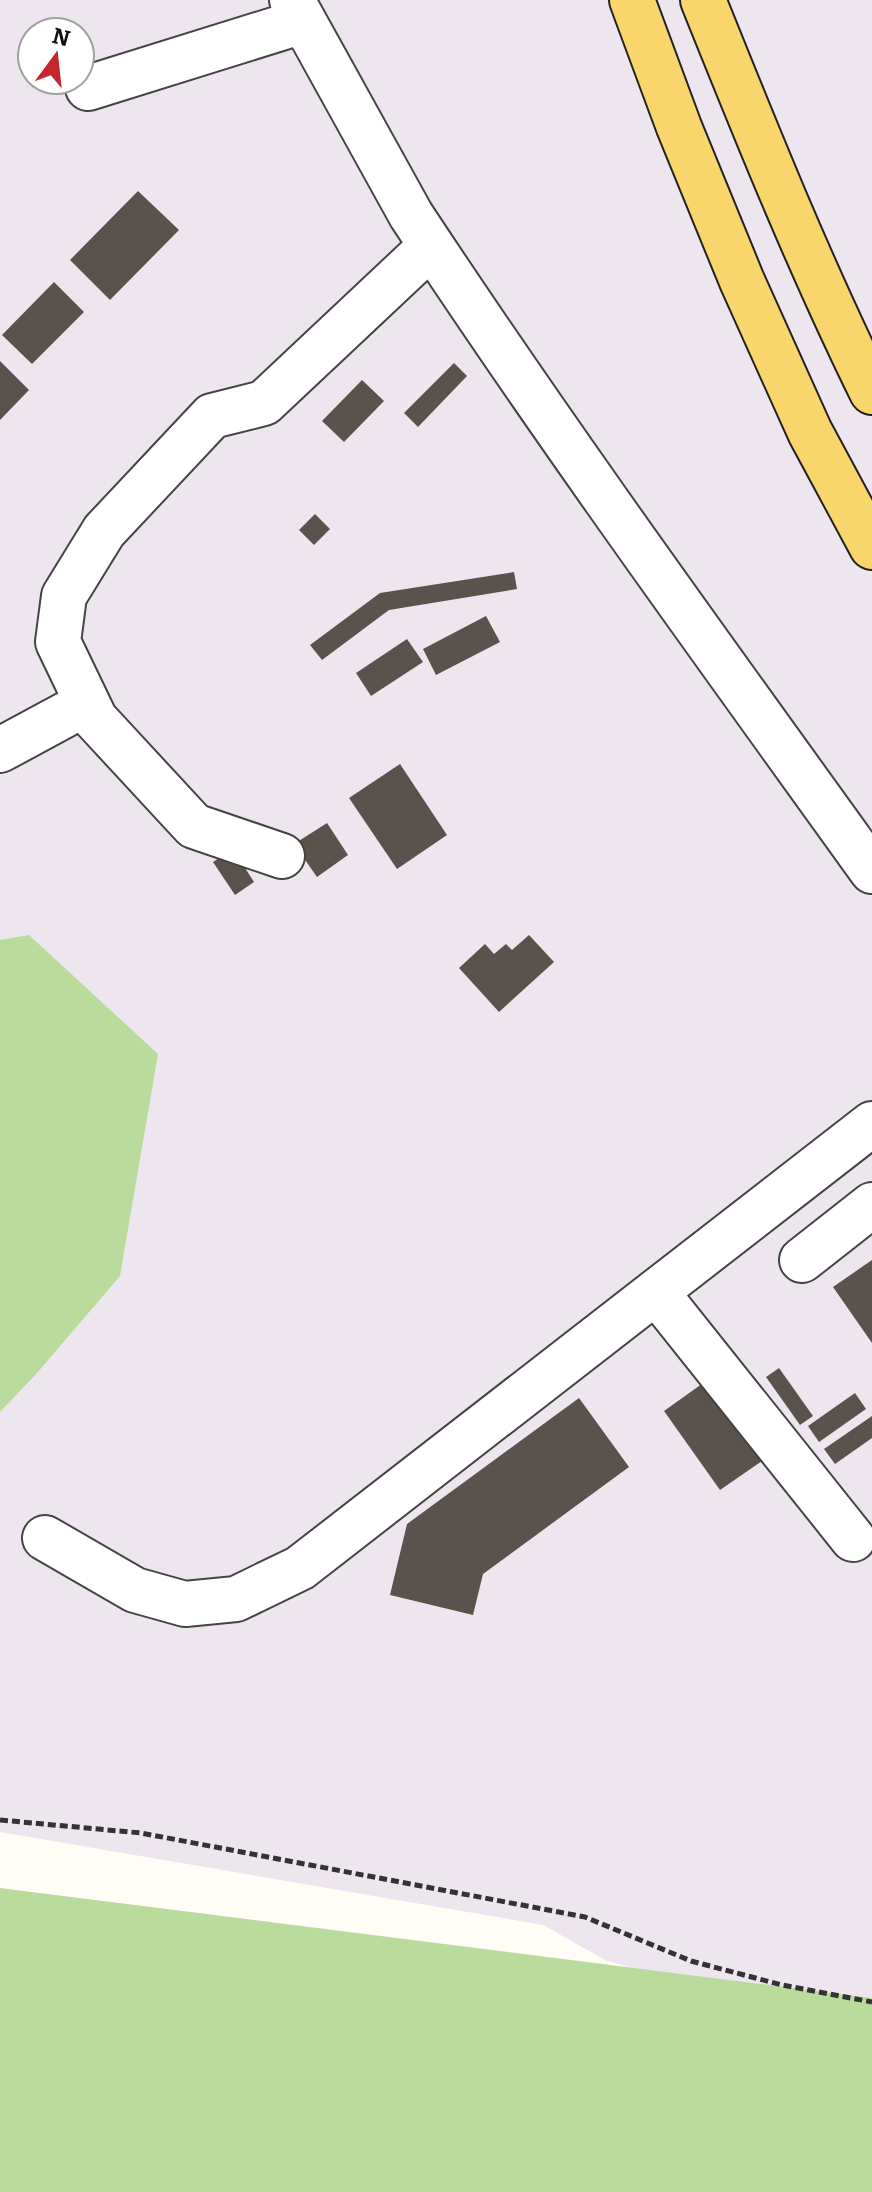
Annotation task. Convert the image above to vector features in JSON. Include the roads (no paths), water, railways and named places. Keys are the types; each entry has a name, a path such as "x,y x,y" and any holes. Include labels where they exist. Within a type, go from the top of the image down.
{"main road":[{"path":"632,0 679,127 742,281 810,432 872,547"},
{"path":"703,0 767,159 835,316 872,392"}],"street":[{"path":"96,85 298,10 431,246 548,421 872,871"},
{"path":"282,856 194,826 95,719 58,642 64,596 104,531 212,416 264,403 431,246"},
{"path":"0,750 87,703"},
{"path":"45,1538 135,1590 185,1604 236,1599 300,1568 872,1124"},
{"path":"802,1260 872,1205"},
{"path":"656,1292 853,1539"}]}
